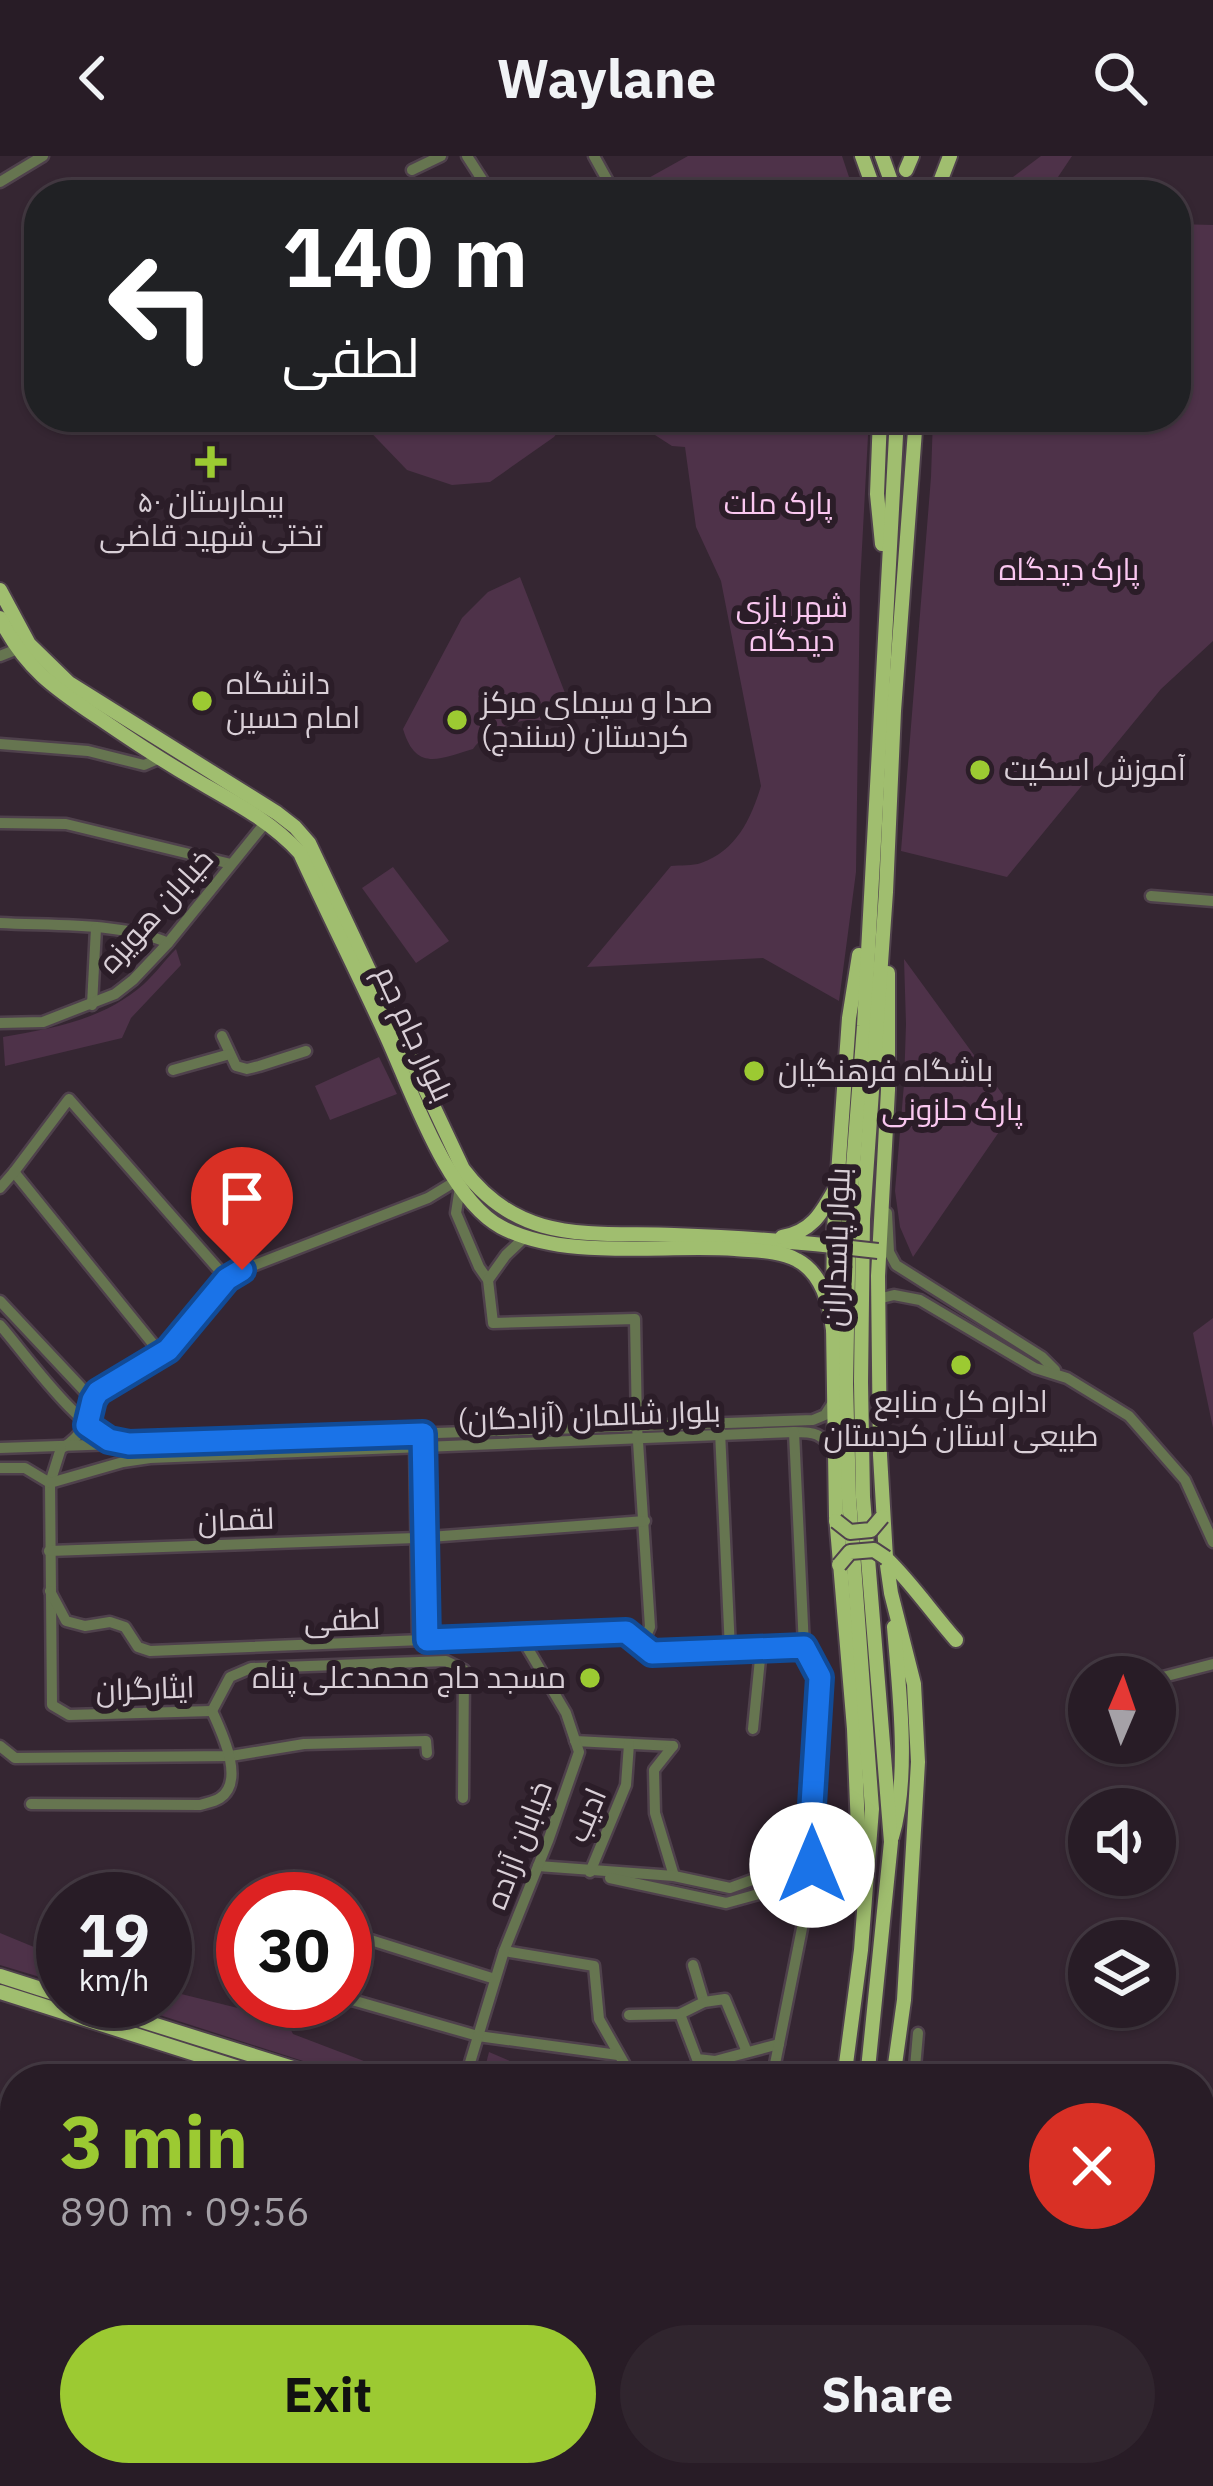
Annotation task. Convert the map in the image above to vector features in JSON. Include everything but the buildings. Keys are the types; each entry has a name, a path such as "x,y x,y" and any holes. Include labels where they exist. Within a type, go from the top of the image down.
{"main road":[{"path":"879,432 877,494 886,580"},
{"name":"بلوار پاسداران","path":"869,2064 891,1842 866,1538 860,1382 886,580 896,432"},
{"name":"بلوار پاسداران","path":"846,2064 872,1809 849,1498 851,1168 915,432"},
{"name":"بلوار جام جم","path":"0,590 29,644 69,683 296,826 309,843 463,1169 488,1199 525,1221 601,1242 718,1248 795,1258 824,1290 833,1330"},
{"name":"بلوار جام جم","path":"0,618 41,676 61,694 284,835 300,854 412,1098 458,1184 485,1217 525,1237 571,1248 657,1235 764,1239 878,1251"},
{"path":"878,891 890,1019 878,1251 882,1516 899,1691 901,1766 891,1842"},
{"path":"864,1904 836,1521 833,1246 849,1018 878,891"},
{"path":"764,1239 806,1230 837,1186"},
{"path":"836,1521 850,1532 871,1530 882,1516"},
{"path":"839,1565 850,1552 874,1550 904,1575 956,1640"},
{"path":"891,1593 914,1684 917,1762 904,2000 895,2064"},
{"path":"0,1976 36,1995"},
{"path":"0,1992 36,1997"},
{"path":"127,2028 231,2064"},
{"path":"165,2028 280,2064"}],"street":[{"path":"5,174 43,156"},
{"path":"412,170 441,156"},
{"path":"0,656 20,648"},
{"path":"0,744 88,751 144,765 158,759"},
{"path":"0,823 66,824 231,864"},
{"name":"خیابان هویزه","path":"0,1023 43,1022 115,994 169,943 265,824"},
{"path":"1151,896 1213,901"},
{"path":"0,923 96,928 169,943"},
{"path":"92,1005 96,928"},
{"path":"222,1036 236,1066 247,1069 306,1051"},
{"path":"173,1070 230,1054"},
{"path":"0,1188 68,1099 227,1279"},
{"path":"14,1172 162,1355"},
{"path":"61,1448 87,1425 98,1392 162,1355 227,1279 458,1184 456,1213 488,1280 493,1322 635,1319 650,1627 642,1645"},
{"path":"881,1185 889,1252 896,1265 1035,1368 1058,1373 1129,1416 1185,1480 1213,1542"},
{"path":"488,1280 525,1237"},
{"path":"878,1299 894,1295 920,1300 967,1319"},
{"path":"0,1301 93,1400"},
{"path":"0,1325 87,1425 109,1440 129,1444"},
{"name":"بلوار شالمان (آزادگان)","path":"50,1483 136,1460 282,1446 720,1429 813,1420 824,1415 834,1401"},
{"path":"720,1429 730,1650"},
{"name":"بلوار شالمان (آزادگان)","path":"720,1429 794,1432"},
{"path":"775,2064 809,1893 820,1677 804,1647 794,1432 815,1432 825,1438 834,1454"},
{"path":"419,1440 422,1641"},
{"name":"بلوار شالمان (آزادگان)","path":"0,1448 282,1446"},
{"name":"ایثارگران","path":"61,1448 50,1483 52,1705 69,1715 212,1711"},
{"path":"0,1468 25,1468 50,1483"},
{"name":"لقمان","path":"49,1551 421,1537 645,1521"},
{"name":"لطفی","path":"50,1591 66,1621 125,1627 138,1647 149,1651 626,1632 652,1653 804,1647"},
{"path":"520,1637 566,1713 575,1742 629,1744"},
{"path":"753,1730 761,1648"},
{"path":"32,1804 200,1804 221,1798 228,1788 231,1756 212,1711 230,1677 251,1667 446,1661 464,1670 463,1798"},
{"path":"1176,1673 1213,1664"},
{"path":"0,1746 15,1758 231,1756 304,1744 426,1741 427,1753"},
{"name":"خیابان آزاده","path":"470,2064 504,1951 579,1752 575,1742"},
{"name":"ادیب","path":"590,1872 626,1785 629,1744 673,1746 654,1770 655,1813 674,1876"},
{"path":"538,1866 674,1876 730,1888 793,1864 810,1837"},
{"path":"590,1872 726,1903 792,1881 809,1893"},
{"path":"372,1940 495,1979"},
{"path":"504,1951 594,1966 599,2019 624,2064"},
{"path":"694,1964 704,2002"},
{"path":"629,2015 680,2014 704,2002 725,1999 747,2052"},
{"path":"372,2006 478,2036 618,2055"},
{"path":"680,2014 697,2060 716,2061 779,2044"},
{"path":"915,2064 918,2032"}],"green space":[{"path":"688,156 842,156 850,180 645,180"},
{"path":"1041,156 1072,156 1056,180 1009,180"},
{"name":"پارک دیدگاه","path":"1191,224 1213,225 1213,641 1161,689 1007,877 901,851 932,432 1191,432"},
{"path":"370,432 558,432 490,482 452,485 407,470"},
{"name":"پارک ملت","path":"650,432 868,432 860,585 856,872 839,1001 763,958 587,967 671,866 701,863 733,842 761,786 721,581 696,527 685,447 672,446"},
{"path":"520,577 565,693 566,708 540,721 503,727 473,749 439,758 422,757 408,743 403,729 462,618 488,592"},
{"path":"393,867 449,941 416,963 362,888"},
{"path":"176,949 181,965 131,1018 122,1038 5,1066 3,1037 59,1026 112,1006 144,984"},
{"name":"پارک حلزونی","path":"904,959 1014,1110 913,1257 900,1227 895,1191 904,1084"},
{"path":"379,1057 397,1094 330,1120 315,1086"},
{"path":"1213,1318 1213,1428 1193,1333"},
{"path":"0,1933 36,1948 36,1976 0,1965"},
{"path":"192,1997 216,2003 216,2028 290,2028 293,2034 372,2064 312,2064 192,2025"},
{"path":"489,2052 517,2064 486,2064"}],"place":[{"name":"بیمارستان ۵۰ تختی شهید قاضی","path":"211,462"},
{"name":"دانشگاه امام حسین","path":"202,701"},
{"name":"صدا و سیمای مرکز کردستان (سنندج)","path":"457,720"},
{"name":"آموزش اسکیت","path":"980,770"},
{"name":"باشگاه فرهنگیان","path":"754,1071"},
{"name":"اداره کل منابع طبیعی استان کردستان","path":"961,1365"},
{"name":"مسجد حاج محمدعلی پناه","path":"590,1678"}],"route":[{"path":"242,1270 227,1279 168,1350 98,1392 87,1425 109,1440 129,1444 423,1434 427,1640 626,1632 652,1653 804,1647 820,1677 812,1865"}],"park label":[{"name":"شهر بازی دیدگاه","path":"792,624"}]}
